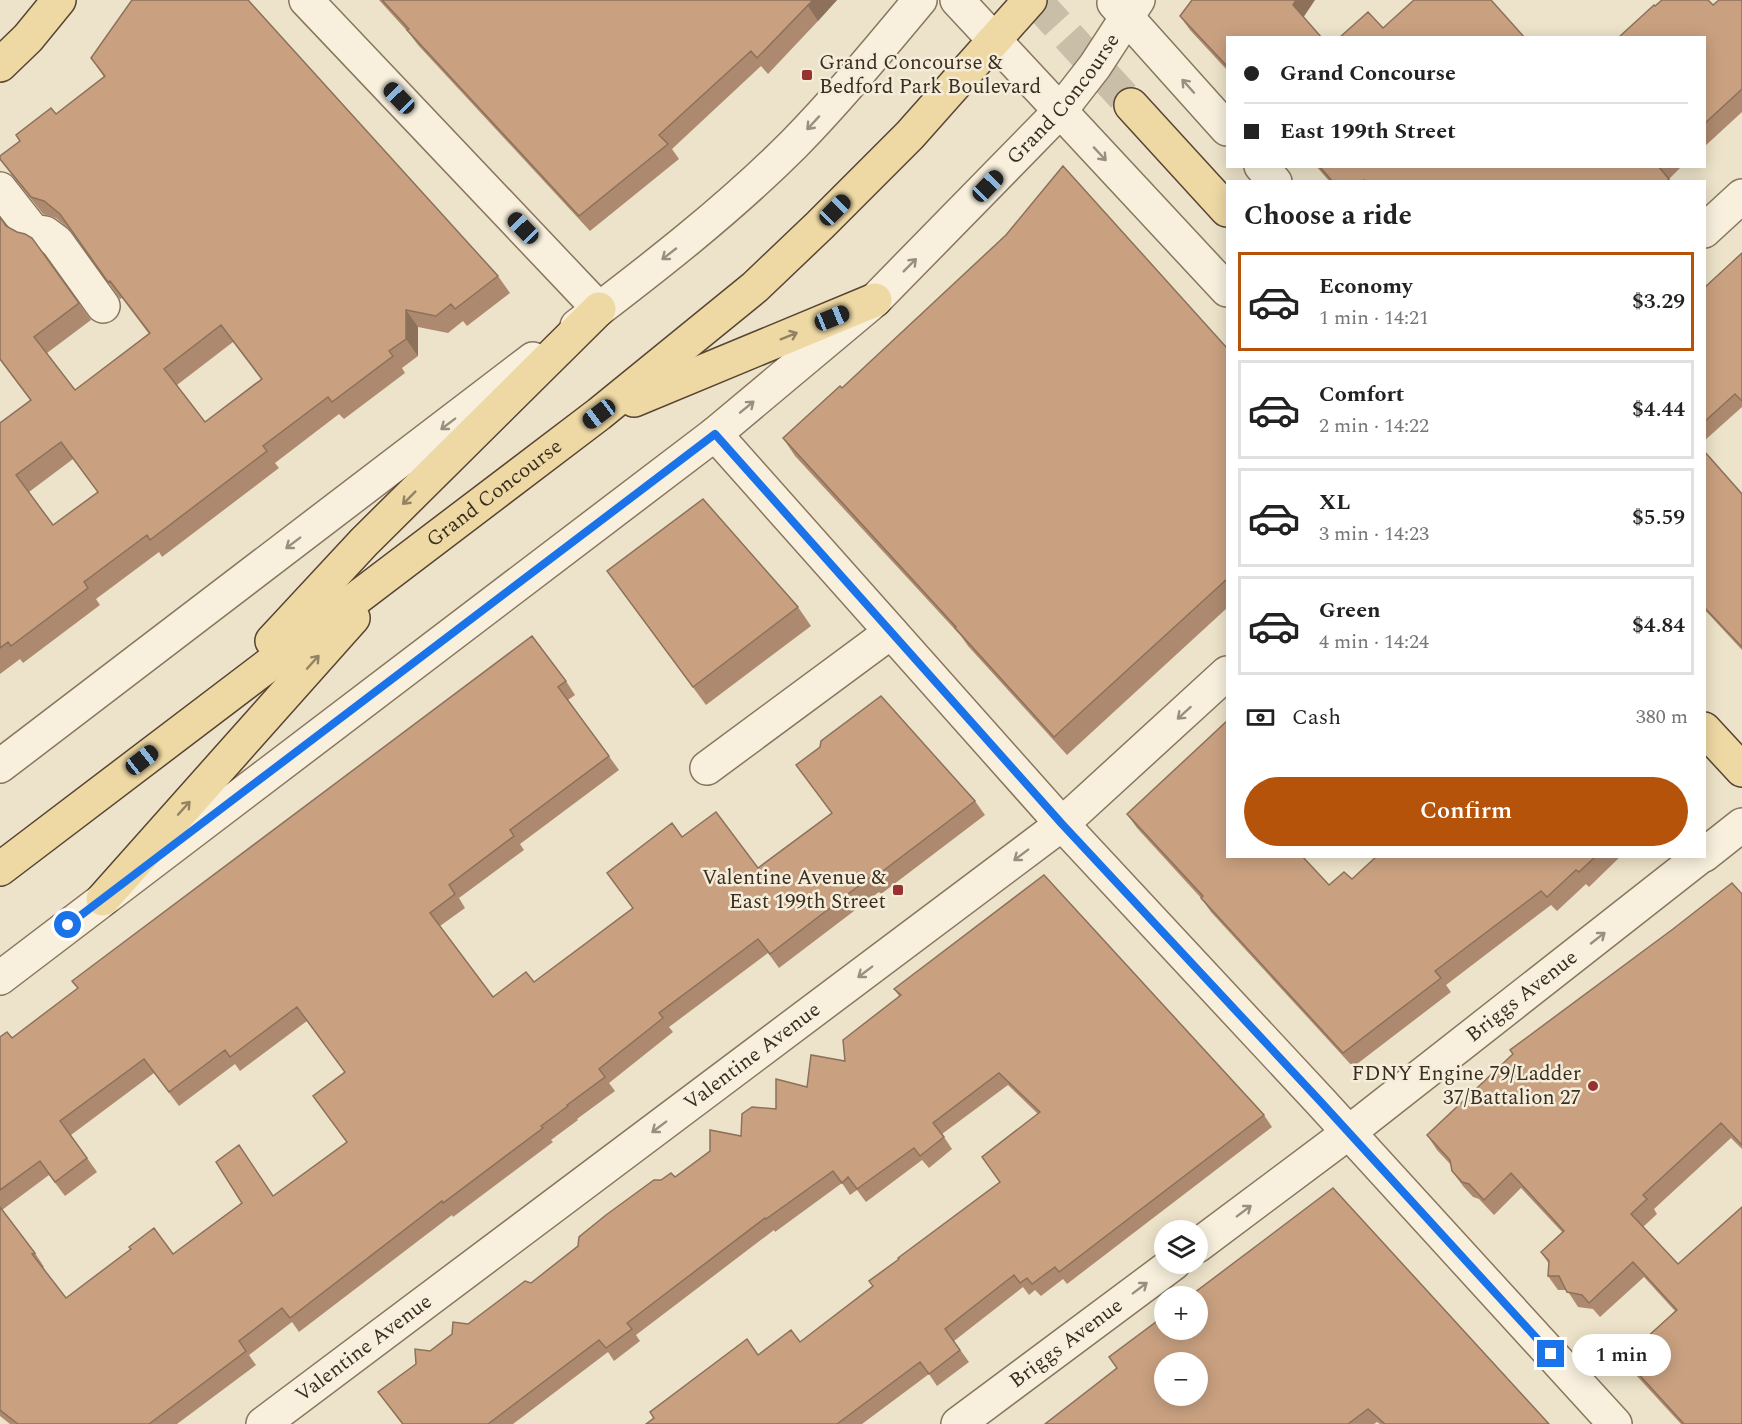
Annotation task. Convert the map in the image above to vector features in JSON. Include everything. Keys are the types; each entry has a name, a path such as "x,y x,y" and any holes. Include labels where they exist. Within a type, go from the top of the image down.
{"main road":[{"path":"0,65 28,38 59,0"},
{"name":"Grand Concourse","path":"0,869 599,414 755,287 910,135 1030,0"},
{"path":"1131,105 1226,209"},
{"path":"599,414 875,300"},
{"path":"213,706 364,542 599,309"},
{"path":"103,899 405,560"},
{"path":"1706,731 1742,770"}],"street":[{"path":"306,0 599,309"},
{"path":"0,766 599,309 692,235 793,145 846,89 920,0"},
{"path":"957,0 1226,289"},
{"path":"1125,6 1226,128"},
{"name":"Grand Concourse","path":"0,978 715,434 875,300 1060,111 1095,66 1125,6"},
{"path":"1263,168 1273,180"},
{"path":"0,189 33,231 45,233 57,242 103,306"},
{"path":"1706,229 1742,196"},
{"path":"715,434 1062,824 1615,1424"},
{"path":"707,768 891,632"},
{"name":"Valentine Avenue","path":"263,1424 1062,824 1226,674"},
{"name":"Briggs Avenue","path":"1706,854 1742,825"},
{"name":"Briggs Avenue","path":"1208,1238 1348,1133 1700,858"},
{"name":"Briggs Avenue","path":"958,1424 1159,1274"}],"building":[{"path":"132,0 248,0 498,276 455,309 451,304 436,316 406,310 406,339 389,351 393,356 332,402 328,397 263,446 267,451 150,540 147,535 84,582 88,588 11,646 8,642 0,648 0,423 31,400 0,359 0,217 6,226 32,238 79,303 34,337 75,390 150,333 110,281 108,282 60,214 44,201 31,197 0,159 0,156 20,141 16,135 51,108 56,114 105,76 91,58","holes":["221,325 262,379 205,422 164,369","61,442 98,492 53,525 16,475"]},
{"path":"382,0 813,0 757,58 751,51 659,135 668,144 579,216"},
{"path":"1192,0 1296,0 1293,5 1320,36 1226,36 1226,65 1180,16"},
{"path":"1414,0 1491,0 1523,36 1341,36 1368,12 1383,28"},
{"path":"1662,0 1708,0 1713,5 1719,0 1742,0 1742,89 1706,122 1706,36 1620,36"},
{"path":"1063,166 1226,347 1226,580 1054,737 783,438 840,386 842,388 1006,235"},
{"path":"1321,168 1660,168 1669,179 1668,180 1331,180"},
{"path":"1742,253 1742,401 1735,394 1706,420 1706,286"},
{"path":"1706,453 1742,494 1742,647 1706,609"},
{"path":"703,499 798,607 693,687 607,571"},
{"path":"532,636 566,681 558,687 609,756 510,830 514,836 449,885 455,894 430,913 493,997 526,972 534,982 633,908 607,873 672,823 682,837 716,812 758,868 832,813 796,765 820,747 821,741 881,696 975,801 770,954 758,939 659,1013 663,1018 599,1069 605,1077 541,1126 543,1128 443,1203 442,1201 290,1318 282,1308 239,1341 246,1351 149,1424 18,1424 0,1410 0,1207 66,1298 131,1249 129,1247 154,1228 173,1254 242,1203 216,1162 239,1145 273,1196 347,1142 313,1096 345,1072 297,1007 230,1057 225,1050 169,1092 144,1059 60,1121 87,1158 55,1182 40,1161 0,1190 0,1037 7,1032 12,1038 78,988 72,981"},
{"path":"1226,722 1226,858 1304,858 1329,885 1344,872 1352,879 1375,858 1594,858 1579,872 1576,870 1547,897 1541,891 1435,971 1441,978 1343,1053 1127,814"},
{"path":"1044,875 1264,1115 1059,1272 1055,1267 1032,1284 1027,1278 1020,1283 1014,1275 945,1329 960,1350 929,1374 920,1362 837,1424 646,1424 654,1418 650,1412 747,1339 758,1355 791,1330 800,1342 873,1286 869,1281 1000,1182 982,1157 1040,1112 999,1073 933,1123 944,1137 920,1156 914,1148 857,1189 848,1177 842,1183 833,1171 765,1218 627,1323 632,1329 606,1348 599,1340 488,1424 403,1424 378,1392 416,1364 415,1349 430,1351 452,1334 453,1322 468,1324 525,1281 531,1283 578,1246 579,1237 606,1215 654,1180 661,1180 671,1173 675,1177 710,1151 710,1130 741,1136 742,1114 752,1107 776,1109 776,1079 807,1087 811,1055 845,1061 843,1040 901,995 894,989"},
{"path":"1732,883 1742,894 1742,1145 1721,1123 1643,1195 1647,1199 1631,1214 1678,1264 1742,1207 1742,1424 1684,1424 1624,1358 1677,1310 1633,1262 1589,1303 1582,1295 1567,1292 1559,1276 1548,1276 1549,1261 1541,1252 1564,1231 1511,1173 1484,1200 1452,1171 1450,1160 1427,1135 1513,1054 1510,1050"},
{"path":"1333,1188 1549,1424 1385,1424 1368,1409 1348,1424 1045,1424 1117,1368 1109,1357 1154,1323 1154,1340 1208,1340 1208,1286 1203,1286"}],"tunnel":[{"path":"1035,0 1131,105"}],"place":[{"name":"Grand Concourse & Bedford Park Boulevard","path":"807,75"},
{"name":"Valentine Avenue & East 199th Street","path":"898,890"},
{"name":"FDNY Engine 79/Ladder 37/Battalion 27","path":"1593,1086"}],"route":[{"path":"68,925 715,434 1062,824 1551,1354"}]}
